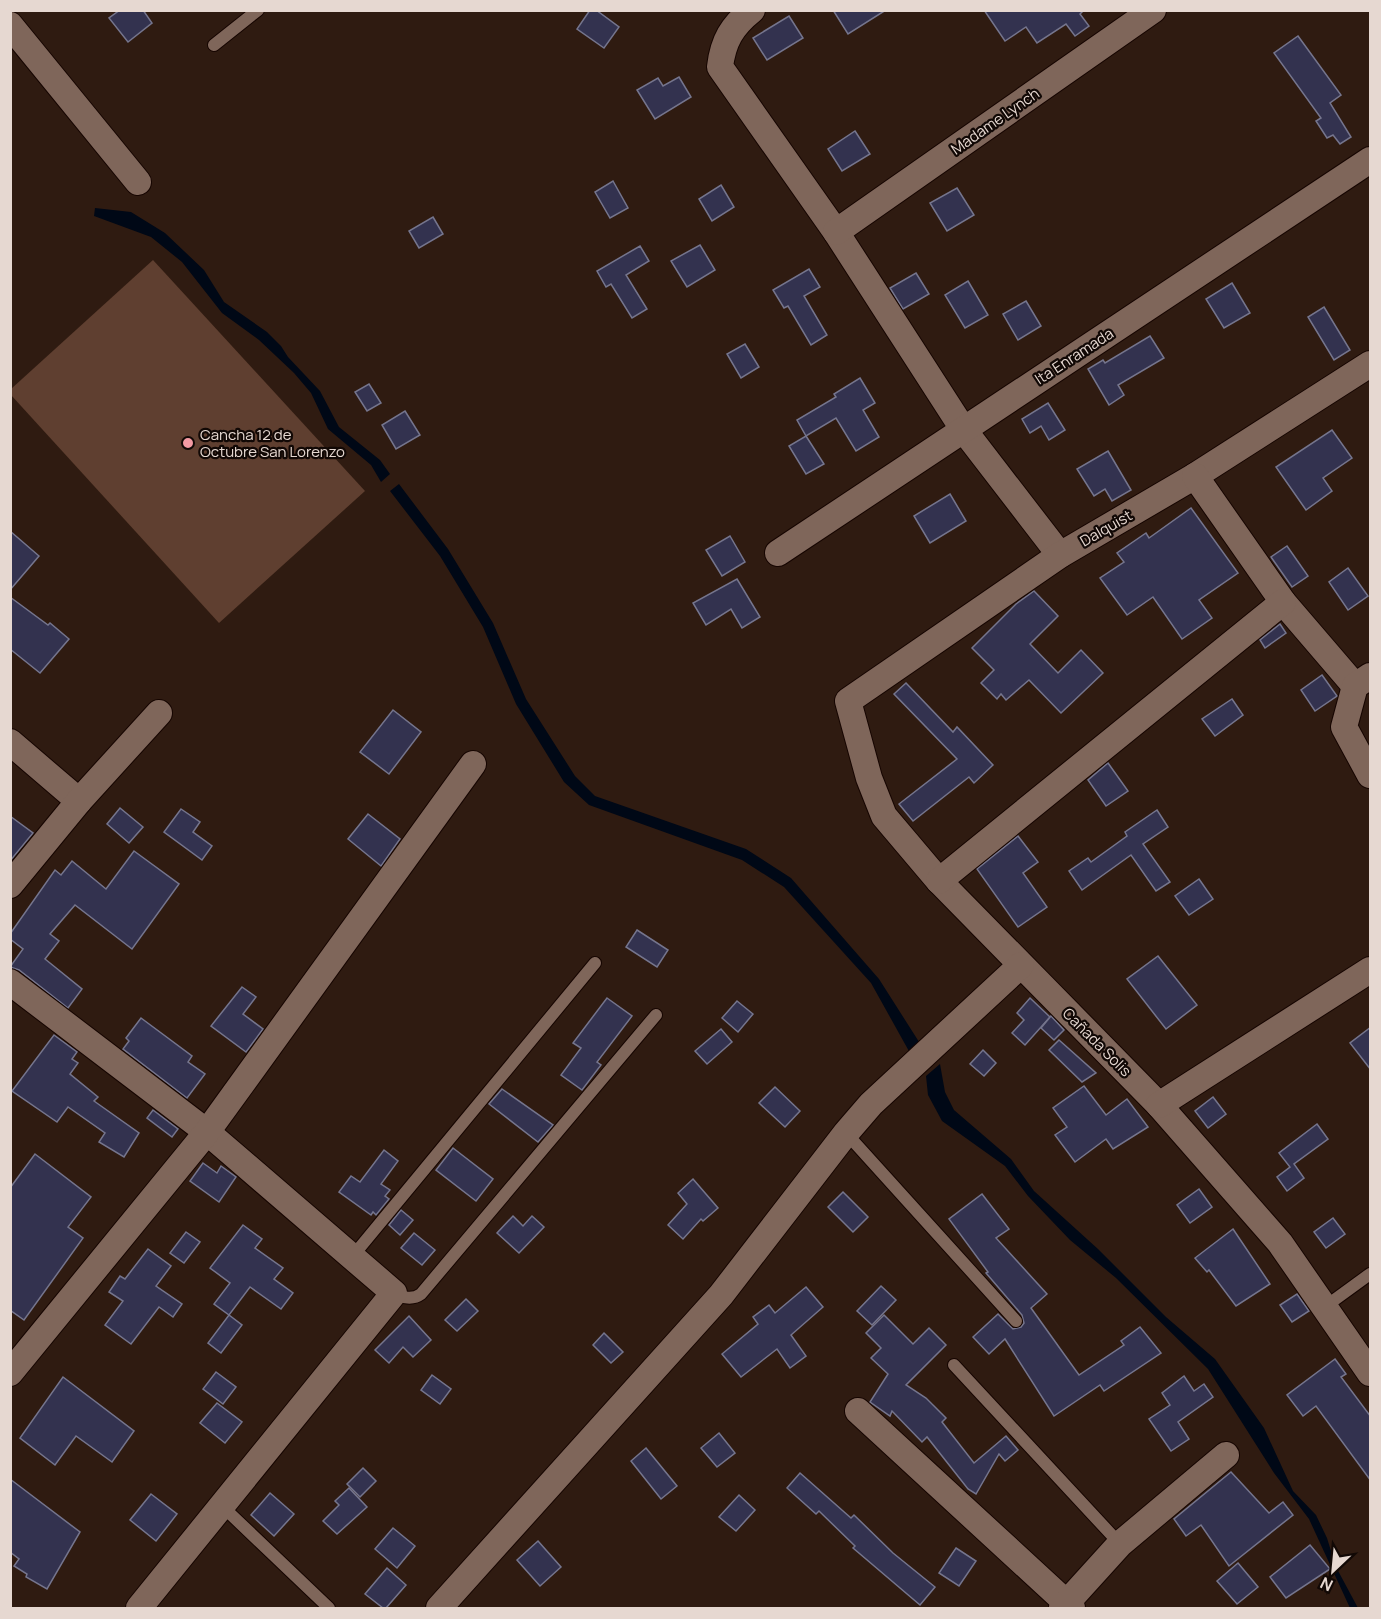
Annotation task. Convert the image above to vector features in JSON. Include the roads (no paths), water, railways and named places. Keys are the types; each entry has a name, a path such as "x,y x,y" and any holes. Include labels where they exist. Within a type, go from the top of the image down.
{"street":[{"path":"753,10 736,23 723,46 720,67 836,232 963,429 1060,555"},
{"name":"Madame Lynch","path":"836,232 1154,10"},
{"path":"10,25 138,182"},
{"name":"Ita Enramada","path":"778,554 1371,160"},
{"name":"Dalquist","path":"848,701 1060,555 1195,476 1371,364"},
{"path":"1195,476 1283,603 1363,681 1344,727 1371,775"},
{"path":"939,881 1283,603"},
{"name":"Cañada Solis","path":"848,701 869,778 884,816 939,881 1159,1105 1280,1243 1371,1373"},
{"path":"10,885 80,801 159,713"},
{"path":"10,742 80,801"},
{"path":"10,1373 207,1132 473,764"},
{"path":"439,1608 721,1295 846,1133 883,1092 1021,965"},
{"path":"1159,1105 1371,970"},
{"path":"10,982 207,1132 394,1293 139,1608"},
{"path":"858,1411 1067,1606 1120,1544 1226,1455"}],"lane":[{"path":"214,45 258,10"},
{"path":"352,1257 594,963"},
{"path":"394,1293 406,1298 417,1298 421,1294 656,1015"},
{"path":"846,1133 1016,1321"},
{"path":"1326,1306 1371,1274"},
{"path":"954,1365 1120,1544"},
{"path":"221,1505 329,1608"}],"place":[{"name":"Cancha 12 de Octubre San Lorenzo","path":"188,443"}]}
